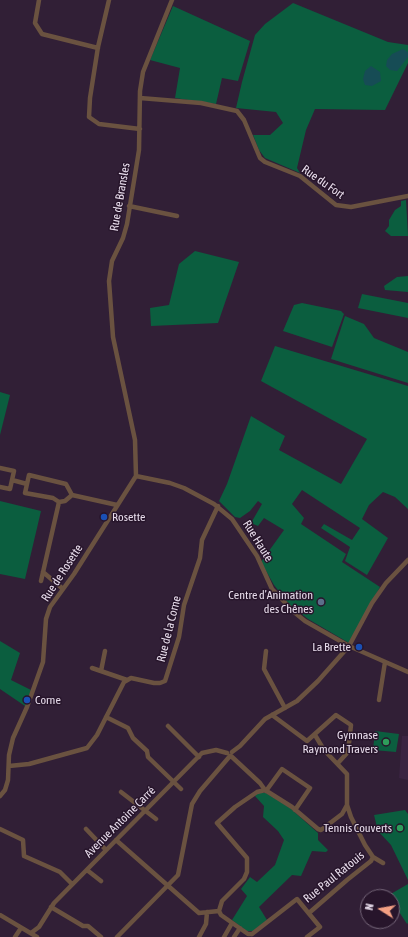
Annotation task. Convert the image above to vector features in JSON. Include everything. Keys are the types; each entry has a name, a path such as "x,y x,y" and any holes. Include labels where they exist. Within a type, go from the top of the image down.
{"street":[{"path":"39,0 35,23 42,34 98,48"},
{"path":"109,0 98,48 90,98 90,117 99,124 140,129"},
{"name":"Rue de Bransles","path":"136,476 134,433 113,337 109,281 112,262 123,238 139,150 141,83 145,64 172,0"},
{"name":"Rue du Fort","path":"140,98 202,103 237,111 244,120 260,158 265,162 300,176 336,205 352,207 408,196"},
{"path":"129,206 177,216"},
{"path":"0,468 14,472 10,489 0,487"},
{"path":"29,475 64,483 69,486 72,495 66,500 59,502 53,498 25,493 29,475"},
{"name":"Rue de Rosette","path":"0,796 5,790 8,780 13,738 27,707 43,662 48,613 136,476"},
{"name":"Rue Haute","path":"136,476 170,483 184,488 218,506 232,519 257,556 272,589 284,603 305,621 349,646 408,672"},
{"path":"12,480 27,484"},
{"path":"72,495 117,504"},
{"path":"41,580 59,502"},
{"name":"Rue de la Corne","path":"92,668 127,680 131,678 160,684 165,681 179,636 184,605 200,558 202,540 218,506"},
{"path":"117,937 178,875 192,804 200,790 230,754 240,746 265,719 297,701 318,681 349,646 379,593 386,583 408,560"},
{"path":"43,572 63,589"},
{"path":"101,671 105,651"},
{"path":"266,651 264,669 285,708"},
{"path":"379,700 385,662"},
{"path":"9,766 30,764 87,748 94,741 124,682 127,680"},
{"path":"272,715 307,741 336,715 351,725 348,752 338,763"},
{"path":"106,717 128,728 133,738 147,751 148,757 182,789"},
{"path":"168,726 199,757"},
{"name":"Rue Paul Ratouis","path":"315,735 324,750 347,774 347,805 351,817 365,845 374,857 383,863"},
{"name":"Avenue Antoine Carré","path":"30,933 39,927 51,907 72,884 199,757 209,750 230,754"},
{"path":"230,754 260,783 266,791 320,830 342,814 347,805"},
{"path":"219,911 222,901 244,879 247,872 247,858 217,823 235,807 257,792 266,791 282,769 310,788 294,810"},
{"path":"257,792 260,783"},
{"path":"121,792 156,819"},
{"path":"342,814 351,817"},
{"path":"0,829 23,840 24,856 60,872 72,884"},
{"path":"86,829 106,850"},
{"path":"116,840 199,913 219,911"},
{"name":"Rue Paul Ratouis","path":"254,935 297,899 309,913 374,857"},
{"path":"87,870 101,881"},
{"path":"51,907 83,926 88,926 101,937"},
{"path":"219,911 221,915 248,934 254,935"},
{"path":"199,937 206,924 207,912"},
{"path":"307,937 320,927 309,913"},
{"path":"0,915 38,937 39,927"},
{"path":"224,937 232,923"},
{"path":"15,937 21,928"},
{"path":"234,937 240,928"}],"shaded area":[{"path":"403,49 408,52 408,57 397,71 390,70 386,66 387,60 392,54"},
{"path":"371,66 380,72 381,81 372,86 365,85 363,79 365,71"},
{"path":"402,736 408,736 408,780 399,778"}],"green space":[{"path":"293,3 388,42 408,45 408,63 385,110 315,109 306,130 297,168 300,173 265,158 259,150 253,135 270,135 283,123 276,112 236,108 255,35 265,24"},
{"path":"173,6 250,41 238,81 222,78 216,104 175,98 180,68 150,60"},
{"path":"406,200 408,236 391,236 385,231 389,226 389,220 395,210 401,206 401,201"},
{"path":"195,251 239,262 218,323 151,326 150,308 169,305 179,264"},
{"path":"408,276 408,292 385,290 384,286 397,277"},
{"path":"362,294 408,303 408,318 358,308"},
{"path":"302,303 341,311 344,314 332,347 283,331 294,305"},
{"path":"345,316 364,324 374,338 408,352 408,383 331,359"},
{"path":"275,346 408,386 408,509 395,497 383,492 369,505 362,519 388,538 367,575 345,561 350,547 321,528 324,524 352,540 360,528 302,490 292,504 304,518 301,524 346,554 342,562 380,587 349,643 308,619 289,604 274,585 261,562 284,530 264,518 258,526 251,523 262,504 258,501 250,511 240,518 235,517 219,501 227,484 251,416 285,436 279,450 341,484 367,439 261,381"},
{"path":"0,392 10,395 0,435"},
{"path":"0,501 41,511 25,579 0,574"},
{"path":"0,641 20,653 11,680 31,690 25,706 0,689"},
{"name":"Gymnase Raymond Travers","path":"375,731 399,734 396,752 373,750"},
{"path":"258,793 266,793 290,808 318,833 318,840 328,850 326,852 312,851 301,876 292,875 259,907 267,920 253,931 247,931 232,920 247,896 241,889 250,877 257,882 275,865 284,840 278,831 263,817 264,806 255,796"},
{"path":"405,810 408,814 408,880 391,845 378,831 374,815"},
{"path":"408,884 407,924 400,913 399,889"}],"place":[{"name":"Rosette","path":"104,517"},
{"name":"Centre d’Animation des Chênes","path":"321,602"},
{"name":"La Brette","path":"359,647"},
{"name":"Corne","path":"27,700"},
{"name":"Gymnase Raymond Travers","path":"386,742"},
{"name":"Tennis Couverts","path":"400,828"}]}
